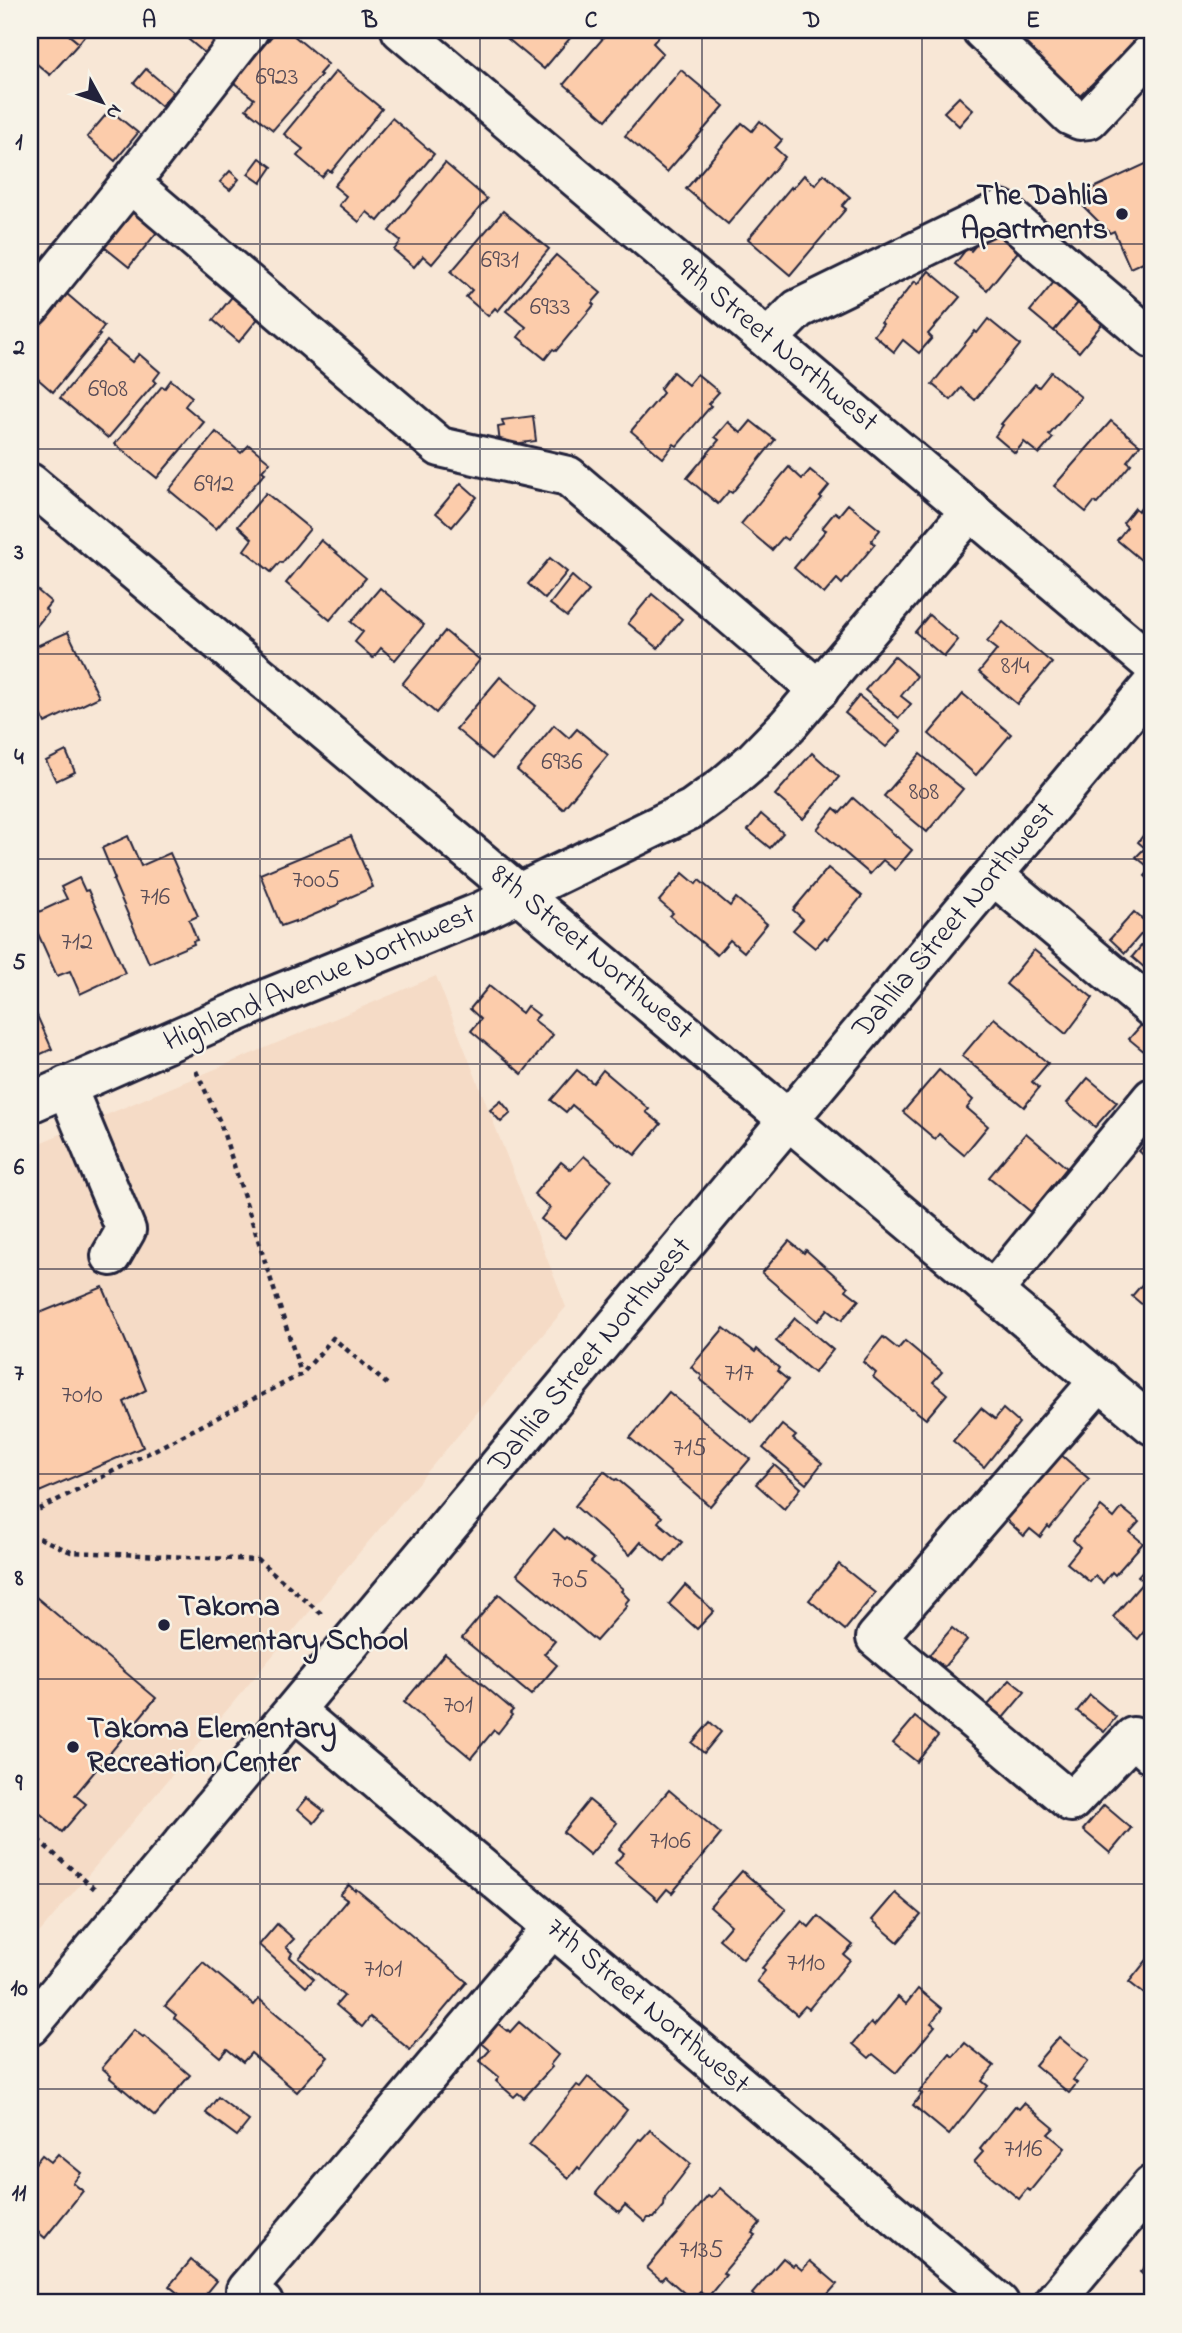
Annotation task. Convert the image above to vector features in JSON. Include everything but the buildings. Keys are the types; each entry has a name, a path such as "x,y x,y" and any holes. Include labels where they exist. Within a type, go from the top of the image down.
{"street":[{"path":"30,307 249,30"},
{"name":"9th Street Northwest","path":"401,30 1152,664"},
{"path":"982,30 1072,116 1080,120 1088,119 1152,52"},
{"path":"130,183 440,447 568,476 819,690"},
{"path":"768,339 798,309 1001,210 1152,339"},
{"name":"8th Street Northwest","path":"30,482 1152,1424"},
{"name":"Highland Avenue Northwest","path":"30,1103 271,997 425,936 520,894 656,828 709,798 753,761 819,690 971,510"},
{"name":"Dahlia Street Northwest","path":"30,2026 1152,685"},
{"path":"993,876 1152,1008"},
{"path":"66,1086 126,1230 111,1256"},
{"path":"993,1291 1152,1098"},
{"path":"1100,1380 876,1638 1071,1802 1133,1737 1152,1754"},
{"name":"7th Street Northwest","path":"295,1711 999,2303"},
{"path":"248,2299 552,1928"},
{"path":"1053,2303 1152,2185"}],"path":[{"path":"194,1066 220,1122 302,1374"},
{"path":"30,1514 302,1374 333,1338 387,1384"},
{"path":"30,1535 71,1552 258,1560 324,1616"},
{"path":"30,1833 95,1889"}],"shaded area":[{"name":"Takoma Elementary School","path":"436,976 566,1307 30,1944 30,1147"}],"place":[{"name":"The Dahlia Apartments","path":"1122,214"},
{"name":"Takoma Elementary School","path":"164,1625"},
{"name":"Takoma Elementary Recreation Center","path":"73,1747"}]}
